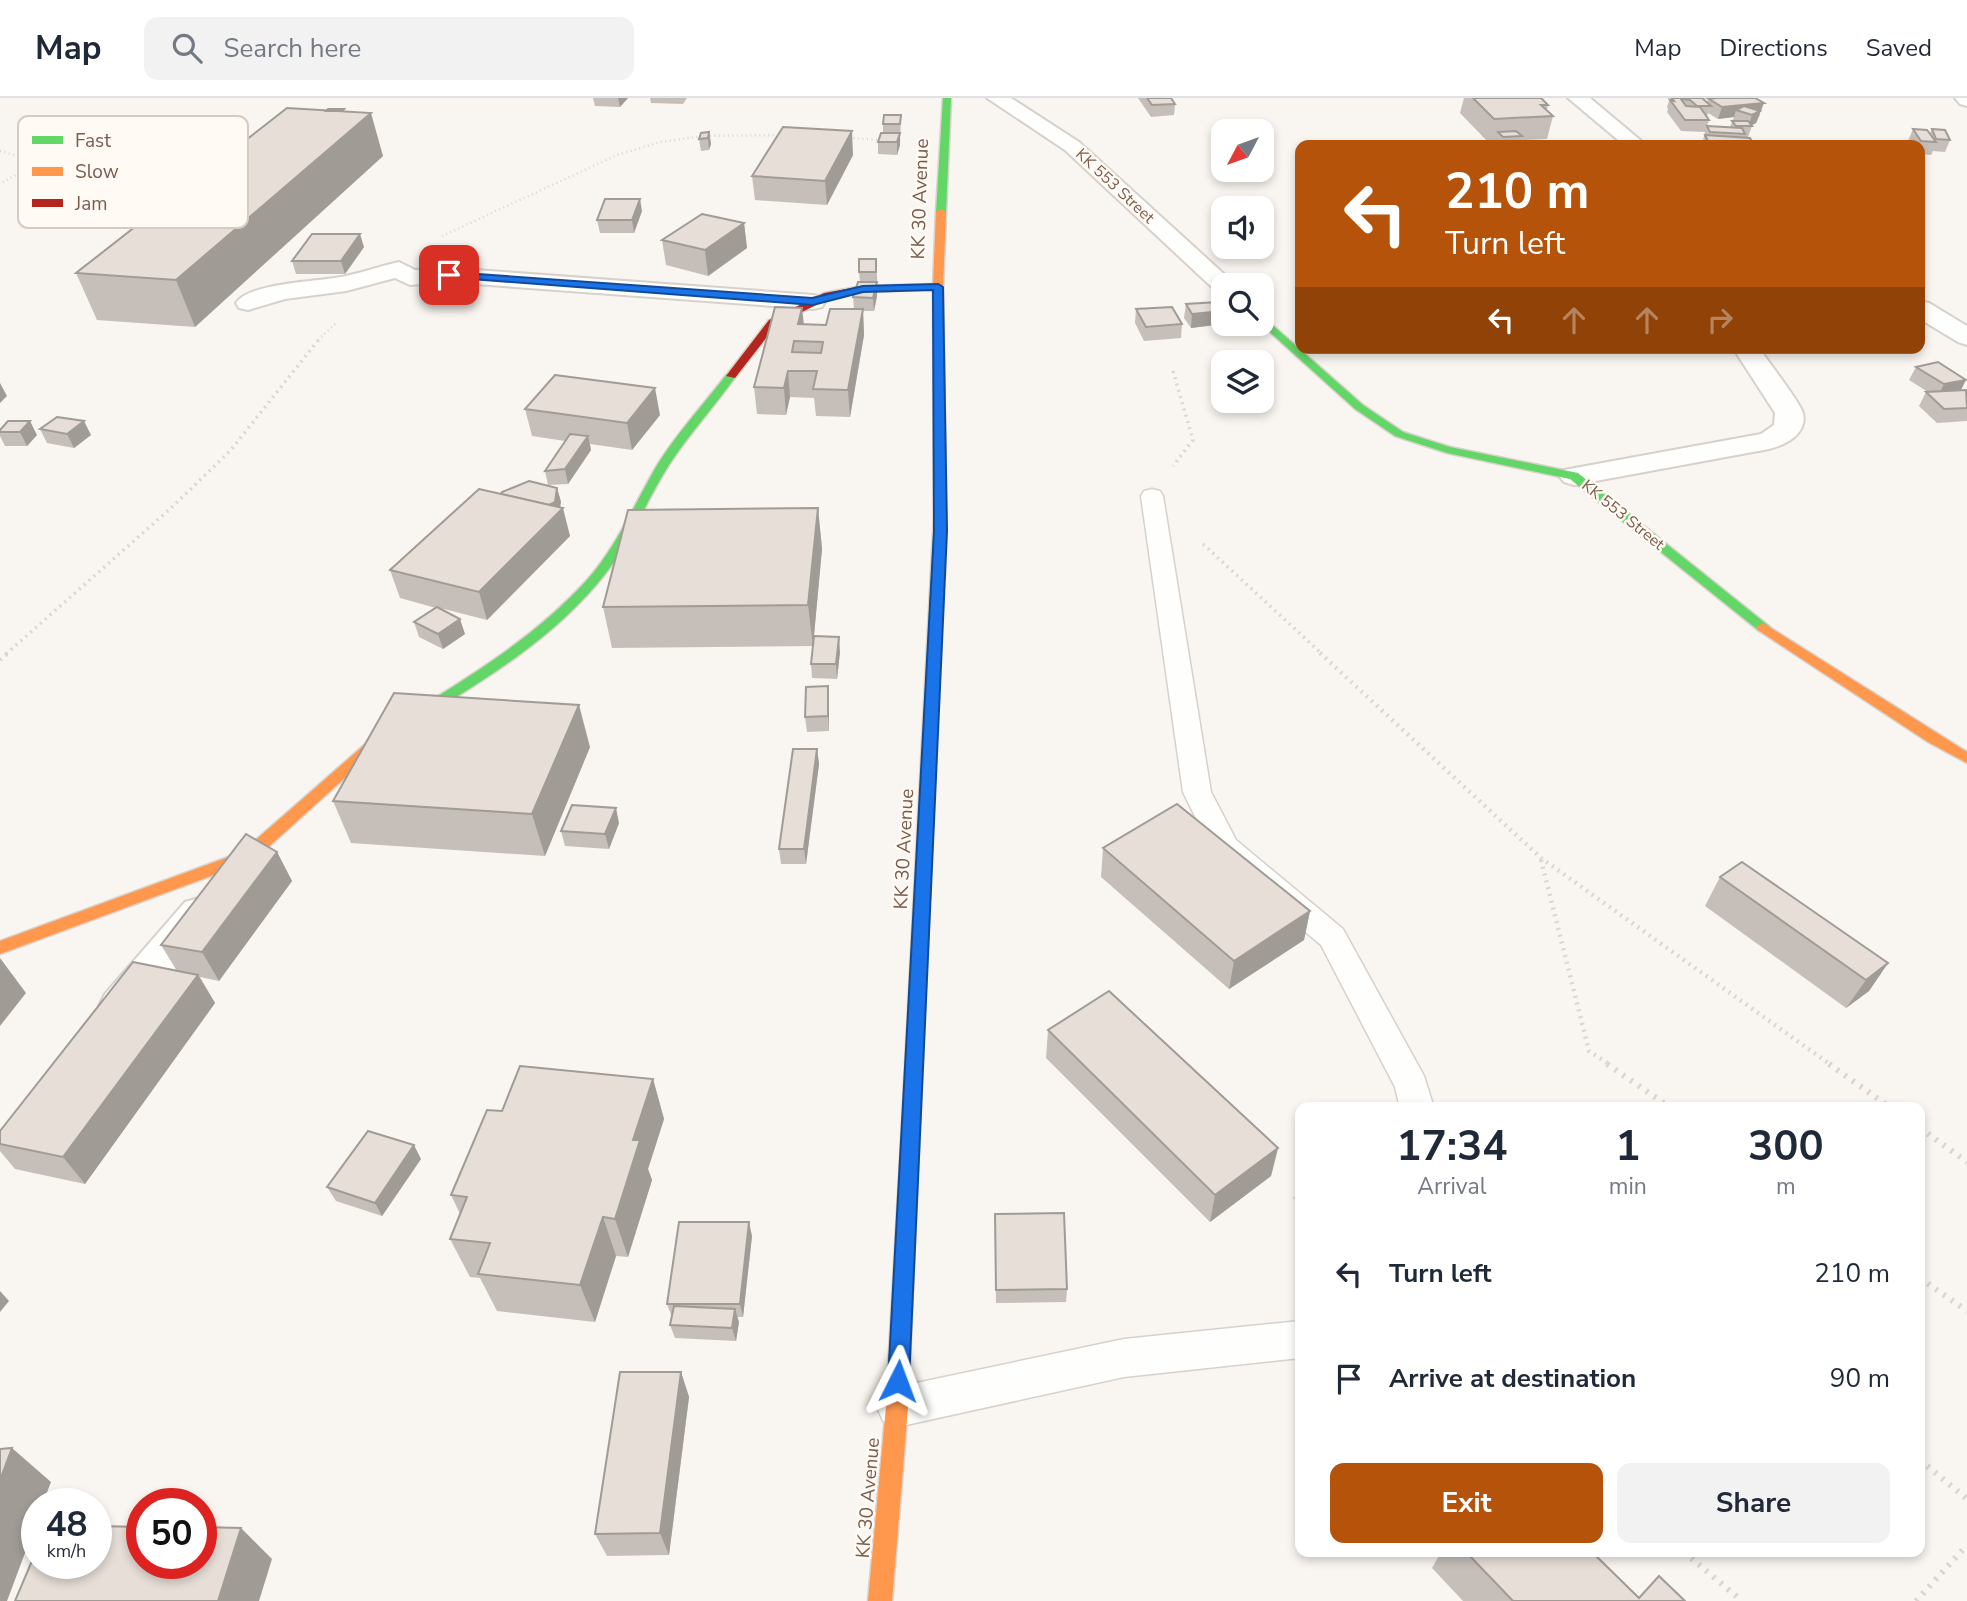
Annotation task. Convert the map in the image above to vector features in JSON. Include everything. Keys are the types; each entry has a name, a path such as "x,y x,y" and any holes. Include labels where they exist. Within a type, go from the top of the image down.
{"street":[{"name":"KK 30 Avenue","path":"880,1601 897,1407 940,531 938,287 947,98"},
{"name":"KK 553 Street","path":"997,98 1072,146 1211,273"},
{"path":"1577,98 1630,140"},
{"path":"248,303 281,292 346,284 399,268 410,278 449,275 813,302"},
{"path":"92,1038 248,856 338,773 396,726 508,658 556,618 592,582 619,548 663,465 773,322 828,295 863,289 938,287"},
{"path":"1925,311 1967,337"},
{"name":"KK 553 Street","path":"1274,330 1295,349"},
{"name":"KK 553 Street","path":"1301,354 1359,407 1399,434 1447,450 1574,476 1759,624 1967,758"},
{"path":"1574,476 1769,440 1788,429 1789,413 1750,354"},
{"path":"0,948 248,856"}],"lane":[{"path":"1152,496 1197,792 1225,847 1332,937 1412,1086 1416,1102"},
{"path":"897,1407 1124,1358 1295,1340"}],"path":[{"path":"0,150 18,156"},
{"path":"0,184 18,174"},
{"path":"1173,370 1193,440 1152,496 1541,858 1883,1102"},
{"path":"1541,858 1589,1051 1662,1102"},
{"path":"1925,1132 1967,1162"},
{"path":"1925,1282 1967,1311"},
{"path":"1925,1464 1967,1499"},
{"path":"1916,1601 1967,1545"},
{"path":"1691,1557 1742,1601"}],"building":[{"path":"1147,98 1171,98 1175,104 1152,105"},
{"path":"1473,98 1541,98 1548,105 1541,105 1553,116 1494,119"},
{"path":"1672,98 1702,98 1711,106 1697,106 1690,100 1681,99 1686,106 1700,107 1709,120 1685,120 1670,100 1674,101"},
{"path":"1755,98 1764,103 1722,107 1709,99"},
{"path":"1744,106 1760,111 1752,115 1736,110"},
{"path":"287,108 371,113 248,218 248,138"},
{"path":"328,109 344,109 326,111"},
{"path":"884,115 901,115 900,124 883,124"},
{"path":"1732,121 1748,121 1752,126 1736,126"},
{"path":"1707,126 1742,128 1745,134 1710,132"},
{"path":"783,127 852,131 825,181 752,176"},
{"path":"1913,129 1927,130 1936,142 1925,141 1920,140"},
{"path":"1932,129 1945,130 1950,140 1936,139"},
{"path":"1516,131 1522,136 1503,137 1498,132"},
{"path":"709,132 708,138 699,139 701,133"},
{"path":"881,133 900,133 897,142 878,142"},
{"path":"1705,135 1751,140 1708,140"},
{"path":"605,199 640,199 632,220 597,220"},
{"path":"702,214 744,223 705,250 662,240"},
{"path":"134,228 237,228 176,280 76,273"},
{"path":"312,234 360,234 341,261 292,261"},
{"path":"859,259 876,259 876,272 859,272"},
{"path":"858,282 877,282 873,298 853,297"},
{"path":"1211,302 1211,312 1192,314 1186,304"},
{"path":"775,307 802,308 798,324 826,325 830,309 863,309 848,390 813,389 817,371 788,371 784,388 754,387","holes":["794,341 823,342 821,353 792,352"]},
{"path":"1172,307 1182,324 1146,327 1136,309"},
{"path":"1938,362 1966,380 1944,384 1916,367"},
{"path":"555,375 655,388 627,423 525,409"},
{"path":"1966,390 1967,408 1944,409 1926,392"},
{"path":"57,417 84,421 67,434 40,429"},
{"path":"8,421 30,421 20,432 0,432"},
{"path":"570,434 588,436 565,469 545,471"},
{"path":"529,481 557,488 555,502 549,505 501,494"},
{"path":"479,489 563,508 479,592 390,570"},
{"path":"818,508 808,605 603,607 628,510"},
{"path":"437,607 460,619 438,634 414,622"},
{"path":"814,636 839,637 836,664 811,664"},
{"path":"828,686 828,716 805,717 806,687"},
{"path":"394,693 579,705 532,814 333,801"},
{"path":"793,749 817,749 804,849 779,849"},
{"path":"1177,804 1310,911 1234,961 1103,848"},
{"path":"572,805 616,808 605,834 561,831"},
{"path":"246,834 277,852 202,952 161,945"},
{"path":"1742,862 1888,963 1866,980 1720,877"},
{"path":"133,962 198,975 63,1157 0,1144 0,1131"},
{"path":"1109,991 1278,1148 1215,1195 1048,1030"},
{"path":"520,1066 653,1079 633,1140 640,1140 615,1219 603,1217 580,1285 478,1274 490,1243 450,1239 467,1197 451,1195 487,1110 502,1111"},
{"path":"368,1131 414,1145 375,1203 327,1187"},
{"path":"1064,1213 1067,1289 996,1290 995,1214"},
{"path":"679,1222 749,1222 740,1304 667,1304"},
{"path":"674,1306 735,1309 732,1328 670,1325"},
{"path":"620,1372 681,1372 660,1533 595,1534"},
{"path":"12,1448 0,1480 0,1449"},
{"path":"112,1526 126,1527 126,1579 217,1579 217,1527 241,1528 218,1601 15,1601 24,1579 112,1579"},
{"path":"1471,1557 1597,1557 1639,1598 1659,1576 1685,1601 1513,1601"}],"traffic: fast":[{"path":"941,212 947,98"},
{"path":"1274,330 1295,349"},
{"path":"1301,354 1359,407 1399,434 1447,450 1574,476 1763,627"},
{"path":"383,736 508,658 556,618 592,582 619,548 663,465 731,376"},
{"path":"911,1123 940,516"}],"traffic: slow":[{"path":"940,516 938,287 941,212"},
{"path":"1763,627 1933,739 1967,758"},
{"path":"0,948 248,856 383,736"},
{"path":"880,1601 897,1407 911,1123"}],"traffic: jam":[{"path":"731,376 773,322 828,295 863,289 938,287"}],"route":[{"path":"449,275 813,302 828,295 863,289 938,287 940,531 898,1381"}]}
